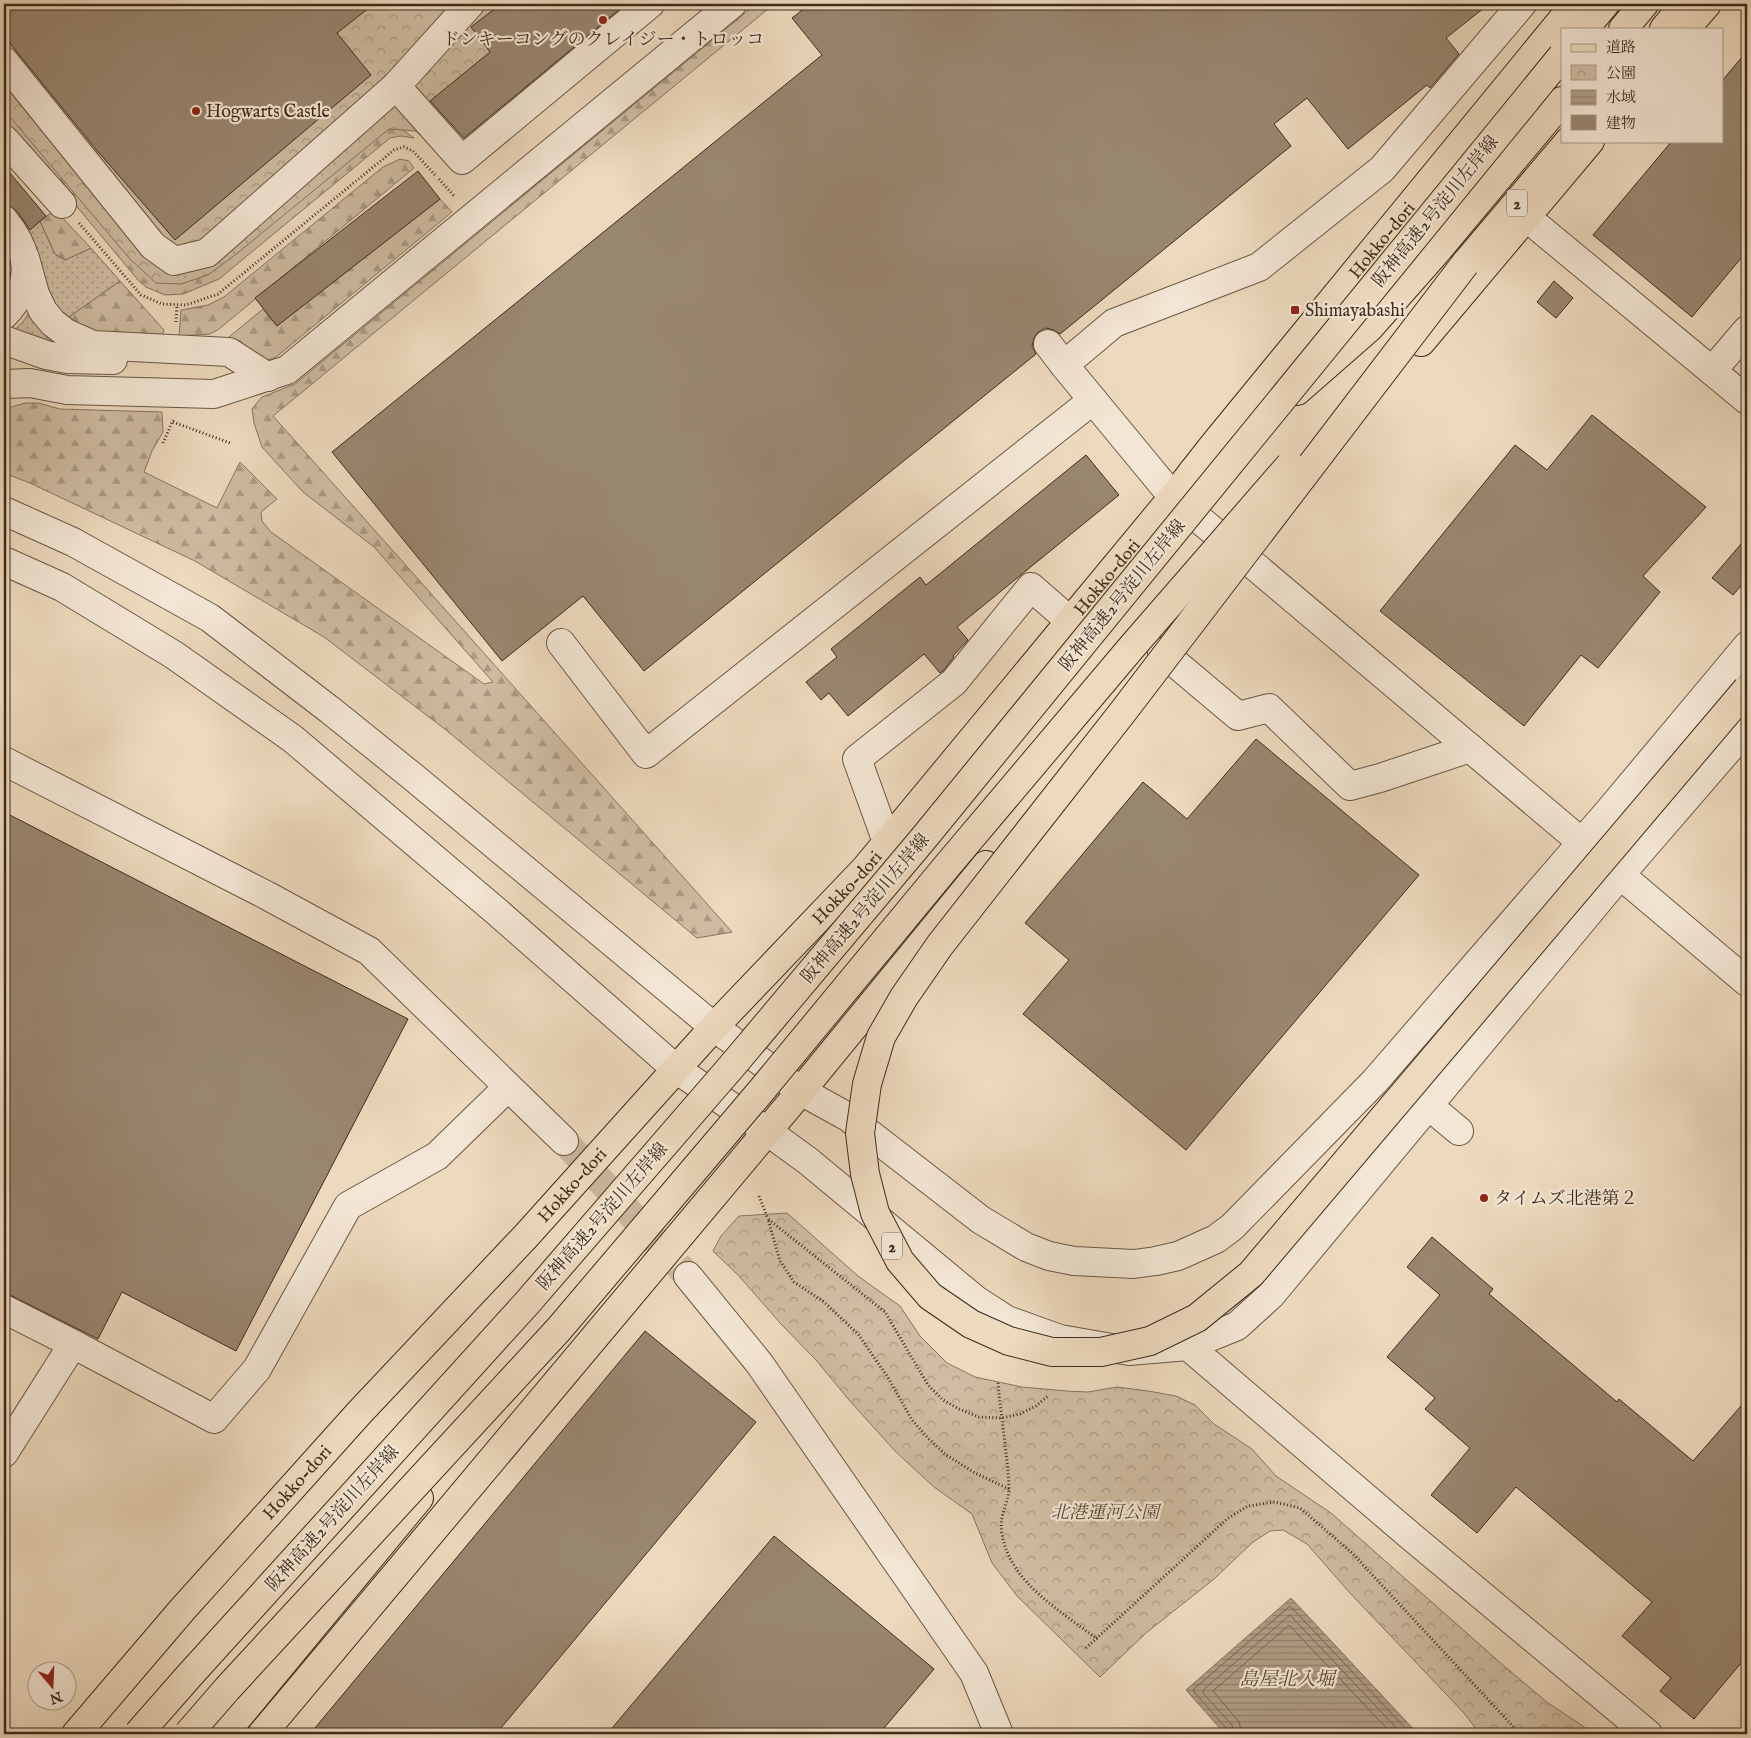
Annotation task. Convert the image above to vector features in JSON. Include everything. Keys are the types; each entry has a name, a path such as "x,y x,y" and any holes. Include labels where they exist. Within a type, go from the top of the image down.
{"main road":[{"name":"Hokko-dori","path":"76,1734 188,1603 360,1412 526,1236 714,1027 865,869 1173,497 1575,4"},
{"path":"1585,28 1605,4"},
{"path":"1624,28 1644,4"},
{"path":"1665,28 1685,4"},
{"path":"1686,28 1706,4"},
{"name":"阪神高速2号淀川左岸線","path":"138,1734 527,1303 738,1058 929,831 1561,57"},
{"path":"1193,471 1306,385 1369,328 1436,252 1561,103"},
{"name":"阪神高速2号淀川左岸線","path":"188,1734 559,1329 761,1091 953,858 1131,648 1465,264 1568,142"},
{"path":"262,1734 767,1131 1242,555 1589,142"},
{"name":"2","path":"1465,264 1122,713 940,945 904,997 881,1037 867,1084 860,1133 865,1174 875,1213 900,1261 930,1296 971,1324 1009,1341 1052,1352 1101,1352 1150,1341 1197,1318 1251,1274 1747,689"},
{"path":"224,1734 559,1329"}],"street":[{"path":"4,61 153,246 174,261 207,253 396,86 470,4"},
{"path":"396,86 462,160 650,4"},
{"path":"4,384 30,383 67,390 214,394 268,378 287,370 732,4"},
{"path":"1522,4 1382,169 1259,267 1114,323 1056,354 1173,497 1747,982"},
{"path":"4,138 62,204"},
{"path":"1526,217 1747,400"},
{"path":"4,220 16,235 25,258 35,294 43,311 52,323 66,334 93,345 229,352 268,378"},
{"path":"4,315 16,302 26,280 25,258"},
{"path":"1712,371 1747,330"},
{"path":"4,340 46,355 67,359 189,363 211,361 229,352"},
{"path":"561,643 646,754 1093,400"},
{"path":"4,511 73,542 210,618 412,776 714,1027 801,1090 848,1117 981,1220 1026,1247 1049,1256 1098,1263 1134,1264 1178,1256 1216,1239 1232,1227 1368,1088 1582,842 1747,646"},
{"path":"4,561 62,587 174,655 293,739 496,911 676,1069 767,1131 808,1162 976,1300 1007,1320 1060,1340 1129,1351 1188,1346 1237,1326 1271,1295 1620,875 1747,728"},
{"path":"887,842 856,759 954,682 1031,587 1070,621"},
{"path":"1162,652 1238,716 1269,708 1350,786 1470,748"},
{"path":"4,761 266,895 369,951 564,1141"},
{"path":"4,1309 214,1419 257,1369 348,1206 437,1156 508,1087"},
{"path":"1429,1106 1460,1131"},
{"path":"688,1276 759,1363 974,1674 999,1734"},
{"path":"4,1453 73,1344"},
{"path":"1188,1346 1429,1552 1648,1734"}],"path":[{"path":"62,204 141,295 162,304 186,305 218,294 394,150 404,147 413,151 455,197 462,191"},
{"path":"173,422 230,443"},
{"path":"760,1196 780,1261 794,1282 824,1302 858,1334 887,1376 912,1420 928,1438 945,1454 973,1472 1009,1488"},
{"path":"768,1219 886,1312 928,1385 943,1400 979,1417 1001,1418 1020,1414 1036,1406 1049,1395"},
{"path":"998,1383 1009,1488 1002,1513 1001,1534 1008,1554 1017,1570 1034,1590 1097,1639"},
{"path":"1086,1648 1227,1519 1248,1506 1275,1502 1300,1508 1352,1553 1520,1734"}],"green space":[{"path":"4,4 669,4 462,174 416,131 389,129 235,255 208,275 181,284 156,283 130,259 4,110"},
{"path":"756,4 774,4 273,416 732,932 697,938 446,730 324,637 195,561 30,483 4,473 4,409 25,403 38,403 60,409 162,412 163,432 152,451 144,472 217,508 240,462 277,499 261,512 262,521 271,532 484,684 493,682 374,547 303,492 262,447 254,423 252,409 262,397 295,384"},
{"path":"4,83 376,124 400,128 414,138 401,136 390,138 219,279 183,294 165,295 146,287 138,280 4,119"},
{"path":"400,159 409,161 414,168 219,329 210,334 179,336 181,310 208,305 224,297 383,167"},
{"path":"440,199 452,212 276,357 268,360 259,358 229,337 263,309 277,326"},
{"path":"55,210 91,248 65,260 55,254 40,221"},
{"path":"40,221 55,254 65,260 91,248 120,281 65,320 57,315 41,281 38,254 28,231"},
{"path":"120,281 164,330 162,336 96,335 65,320"},
{"path":"30,311 68,347 10,334 23,322"},
{"name":"北港運河公園","path":"787,1213 858,1276 900,1306 920,1336 947,1363 975,1377 1022,1387 1067,1391 1088,1392 1117,1387 1176,1396 1195,1405 1214,1424 1252,1449 1276,1476 1331,1513 1504,1666 1548,1703 1583,1726 1591,1734 1480,1734 1464,1713 1349,1592 1307,1544 1283,1530 1270,1531 1253,1542 1214,1579 1146,1633 1100,1677 1017,1596 992,1563 972,1514 934,1487 895,1451 816,1360 739,1276 713,1251 721,1236 739,1216"}],"water":[{"name":"島屋北入堀","path":"1291,1598 1418,1734 1225,1734 1186,1690"}],"building":[{"name":"Hogwarts Castle","path":"4,4 374,4 337,33 371,75 175,240 94,147 4,36"},
{"path":"501,4 626,4 464,138 430,101 490,52 471,27"},
{"path":"810,4 1489,4 1446,38 1459,54 1430,88 1427,85 1348,149 1307,98 1274,124 1291,146 1060,334 1046,328 1038,332 1032,346 1036,354 644,671 583,596 502,661 332,452 822,55 792,18"},
{"path":"1747,51 1747,251 1692,317 1593,235 1671,142 1724,142 1724,79"},
{"path":"4,166 46,216 30,230 17,211 4,203"},
{"path":"418,171 440,199 277,326 255,298"},
{"path":"1554,281 1573,298 1556,318 1537,302"},
{"path":"1592,415 1706,507 1643,576 1660,592 1598,668 1581,655 1524,726 1380,611 1515,445 1547,470"},
{"path":"1086,455 1119,495 957,627 968,640 953,656 943,671 940,673 924,654 848,716 829,693 821,700 806,682 837,657 831,649 920,577 926,585"},
{"path":"1747,537 1747,579 1733,595 1712,578"},
{"path":"1256,739 1419,875 1186,1150 1023,1014 1069,960 1025,923 1143,782 1187,819"},
{"path":"4,812 408,1019 236,1351 122,1292 98,1339 4,1292"},
{"path":"1432,1237 1493,1289 1489,1294 1617,1402 1619,1399 1693,1461 1747,1399 1747,1656 1694,1719 1660,1691 1671,1678 1622,1636 1652,1602 1516,1487 1477,1533 1431,1495 1470,1448 1425,1409 1435,1398 1387,1357 1440,1295 1407,1267"},
{"path":"645,1331 756,1422 496,1734 310,1734"},
{"path":"774,1536 934,1669 879,1734 607,1734"}],"tunnel":[{"path":"564,1141 688,1276"}],"place":[{"name":"ドンキーコングのクレイジー・トロッコ","path":"603,20"},
{"name":"Hogwarts Castle","path":"196,111"},
{"name":"Shimayabashi","path":"1295,310"},
{"name":"タイムズ北港第２","path":"1484,1198"}]}
